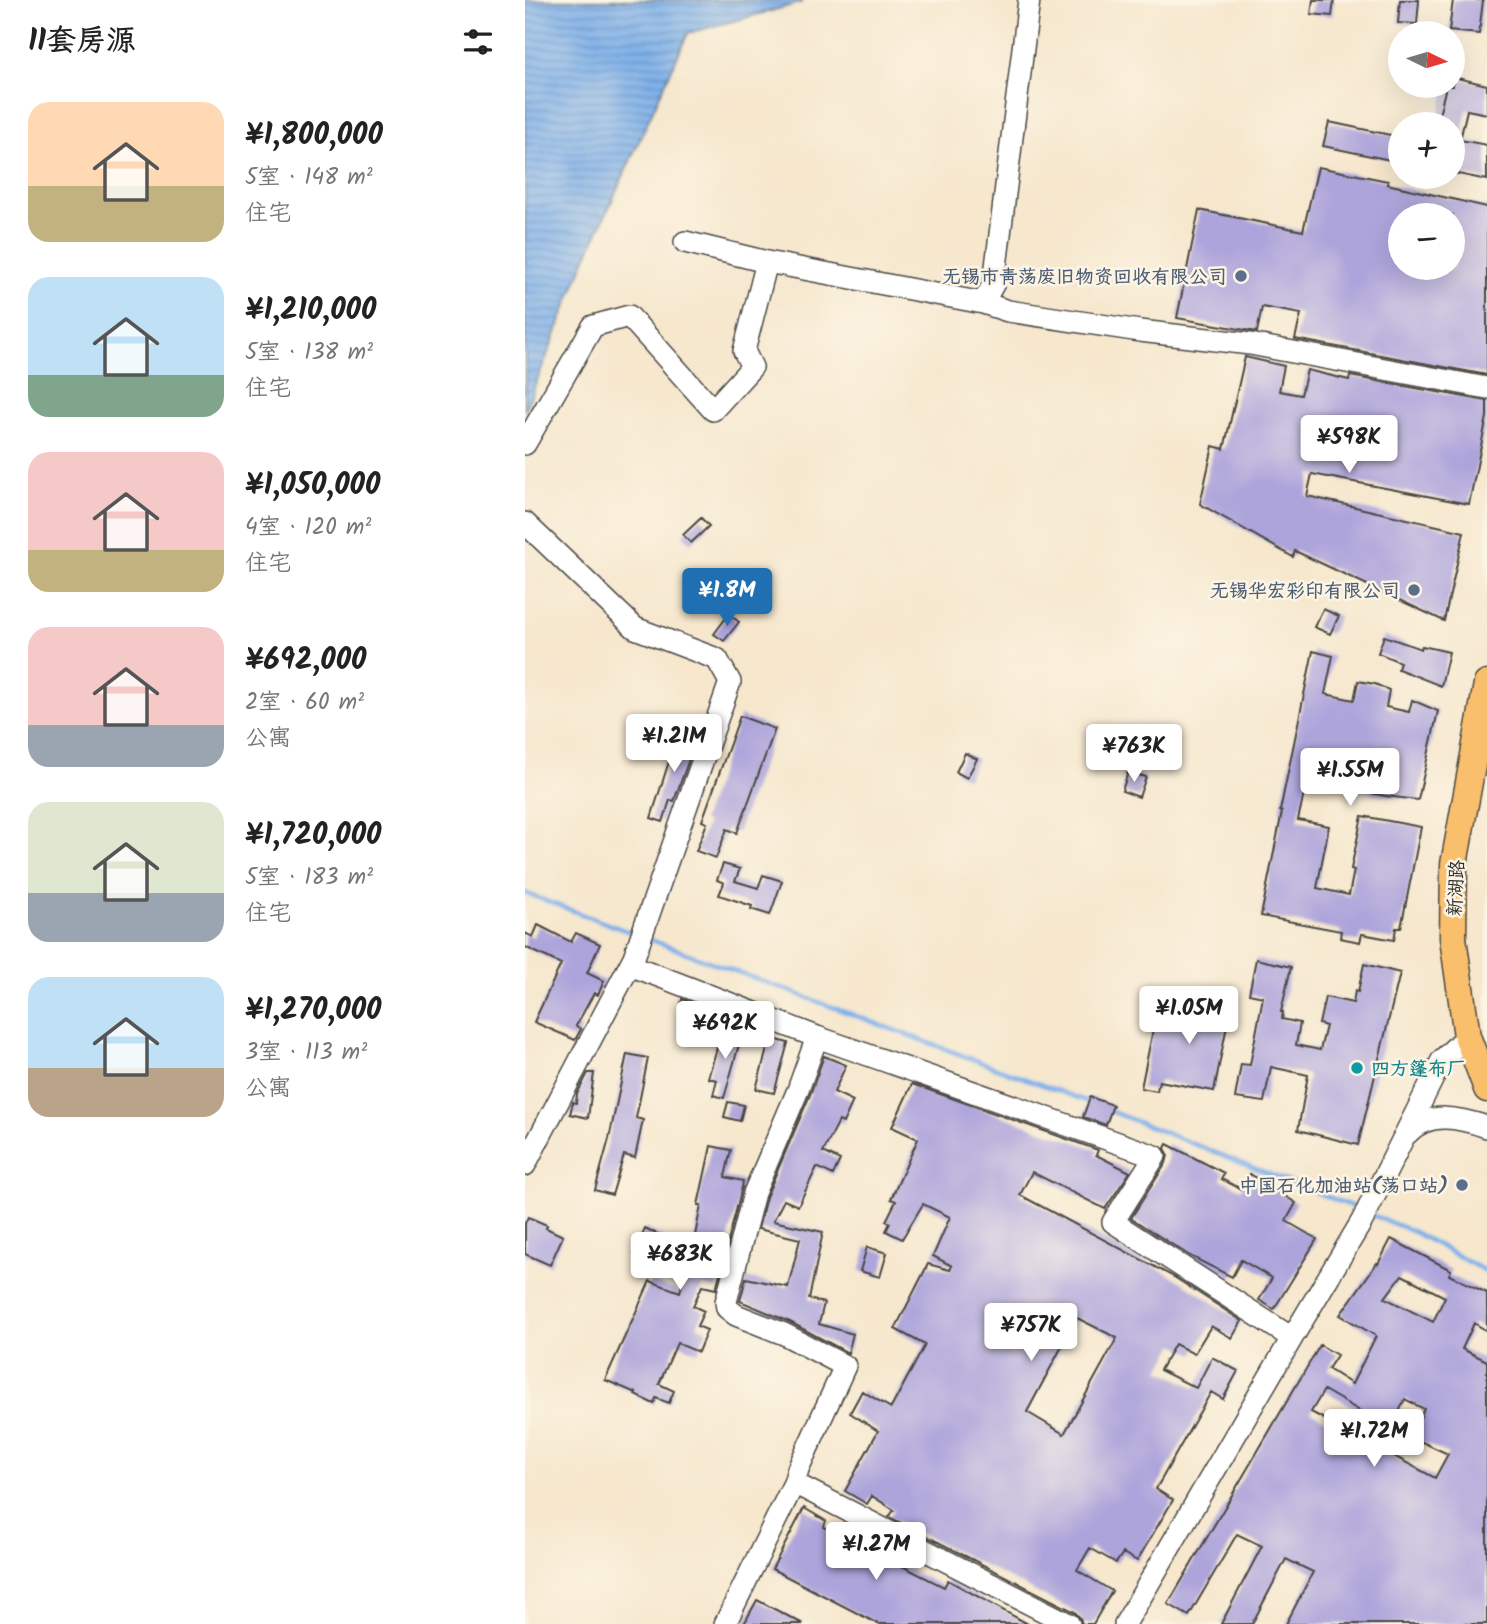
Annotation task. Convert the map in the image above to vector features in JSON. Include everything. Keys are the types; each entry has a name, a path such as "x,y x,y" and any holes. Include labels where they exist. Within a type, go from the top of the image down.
{"main road":[{"name":"新湖路","path":"1487,684 1454,864 1453,938 1467,1036 1487,1089"}],"street":[{"path":"983,303 994,282 1029,0"},
{"path":"685,242 767,262 983,303 1008,311 1250,344 1487,388"},
{"path":"525,444 593,326 628,316 713,410 752,368 744,351 767,262"},
{"path":"525,523 635,628 717,659 730,682 632,961 525,1165"},
{"path":"632,961 817,1037 1154,1156 1113,1222 1292,1338"},
{"path":"1125,1624 1362,1221 1442,1060 1467,1036"},
{"path":"725,1624 794,1483 845,1366 784,1334 736,1315 727,1308 726,1302 754,1193 798,1090 817,1037"},
{"path":"1401,1141 1425,1120 1456,1119 1487,1127"},
{"path":"794,1483 1069,1624"}],"water":[{"path":"525,0 801,0 801,3 688,33 586,258 525,411"}],"building":[{"path":"1313,0 1334,0 1332,16 1311,14"},
{"path":"1400,0 1419,0 1417,21 1398,21"},
{"path":"1453,0 1483,0 1479,34 1465,33 1465,21 1450,21"},
{"path":"1465,80 1487,85 1487,114 1467,110 1465,119 1465,112 1440,112 1443,98 1465,98"},
{"path":"1329,122 1388,134 1388,160 1323,146"},
{"path":"1465,141 1487,145 1487,180 1465,175"},
{"path":"1318,167 1388,181 1388,189 1409,189 1487,207 1487,375 1295,339 1301,314 1262,307 1257,332 1177,318 1199,210 1303,231"},
{"path":"1245,357 1284,366 1279,391 1301,395 1307,370 1349,380 1350,376 1487,401 1487,417 1469,504 1312,474 1307,496 1464,532 1444,621 1295,551 1293,557 1200,504 1213,446 1224,449"},
{"path":"701,518 709,526 691,543 683,535"},
{"path":"1323,609 1339,616 1330,634 1314,627"},
{"path":"729,614 739,622 724,641 714,634"},
{"path":"1384,636 1421,649 1422,646 1449,652 1441,686 1398,669 1400,662 1378,653"},
{"path":"1313,651 1333,656 1325,694 1354,700 1358,681 1389,690 1386,707 1409,712 1412,700 1438,711 1418,800 1307,780 1298,820 1329,826 1317,888 1349,895 1354,870 1351,869 1362,816 1421,827 1401,928 1396,928 1394,940 1362,934 1360,942 1340,938 1341,931 1261,916"},
{"path":"740,716 775,729 737,833 727,829 716,858 696,851 707,823 702,821"},
{"path":"679,730 697,737 674,801 670,800 663,822 651,818"},
{"path":"965,753 977,759 967,778 956,772"},
{"path":"1128,772 1146,777 1139,797 1122,791"},
{"path":"723,864 740,869 735,881 758,888 763,875 782,881 770,915 719,895 724,883 717,880"},
{"path":"538,925 571,942 576,933 600,944 587,973 604,981 598,995 594,993 576,1026 581,1029 575,1040 534,1022 561,964 525,947 525,933 533,937"},
{"path":"1256,959 1291,967 1281,1012 1282,1019 1300,1023 1296,1045 1320,1050 1326,1026 1319,1024 1325,997 1353,1003 1364,964 1400,973 1358,1145 1298,1130 1308,1075 1271,1067 1264,1102 1235,1098 1241,1064 1250,1065 1263,997 1249,994"},
{"path":"1196,993 1232,1000 1214,1091 1159,1081 1157,1091 1141,1088 1156,1015 1190,1022"},
{"path":"682,999 705,1008 695,1038 683,1034 693,1006 681,1004"},
{"path":"723,1028 742,1034 724,1098 713,1095 717,1080 708,1078"},
{"path":"770,1038 788,1043 774,1093 756,1089"},
{"path":"627,1054 648,1058 636,1118 643,1120 635,1158 624,1155 612,1195 595,1190"},
{"path":"824,1056 846,1065 834,1092 853,1101 843,1123 839,1121 823,1152 840,1160 833,1175 817,1167 798,1206 784,1200 773,1221 823,1232 809,1299 824,1303 819,1324 853,1334 848,1353 790,1322 740,1301 746,1278 788,1287 800,1239 758,1229 766,1197"},
{"path":"588,1073 594,1073 588,1118 570,1114"},
{"path":"912,1084 1098,1150 1096,1155 1130,1172 1105,1209 1032,1172 1020,1195 1174,1277 1242,1321 1232,1338 1211,1326 1194,1354 1175,1344 1160,1370 1196,1388 1212,1357 1238,1371 1223,1399 1211,1392 1156,1489 1173,1500 1137,1561 1123,1553 1116,1563 1090,1548 1077,1570 1112,1591 1093,1624 1082,1624 1075,1612 889,1517 894,1510 872,1496 867,1504 845,1491 878,1431 850,1413 862,1391 891,1408 925,1345 895,1329 928,1264 950,1270 952,1266 933,1256 950,1217 923,1204 902,1239 886,1231 890,1223 886,1221 896,1201 891,1199 918,1139 892,1127","holes":["1077,1318 1117,1338 1064,1434 1027,1412"]},
{"path":"1090,1097 1113,1105 1106,1125 1083,1117"},
{"path":"728,1102 744,1105 740,1121 724,1117"},
{"path":"1167,1144 1224,1173 1221,1179 1241,1189 1250,1174 1296,1203 1286,1221 1317,1239 1274,1309 1259,1300 1272,1278 1241,1260 1232,1277 1190,1256 1131,1218 1166,1163"},
{"path":"711,1146 731,1150 725,1177 743,1181 742,1187 716,1289 702,1286 693,1306 704,1311 697,1326 707,1330 698,1352 677,1343 659,1384 674,1391 669,1403 656,1398 654,1404 605,1380 650,1281 680,1292 693,1246 701,1205 698,1205"},
{"path":"528,1217 563,1236 550,1265 525,1254 525,1223"},
{"path":"645,1228 663,1237 650,1263 634,1254"},
{"path":"1391,1239 1451,1270 1449,1275 1487,1293 1487,1331 1474,1323 1462,1349 1487,1361 1487,1624 1286,1624 1313,1572 1286,1559 1252,1624 1221,1624 1262,1546 1237,1534 1189,1616 1168,1604 1320,1345 1337,1355 1328,1369 1352,1384 1376,1336 1340,1315 1378,1264","holes":["1402,1275 1445,1297 1433,1322 1385,1298","1324,1390 1391,1429 1405,1399 1424,1409 1411,1437 1448,1454 1435,1478 1311,1412"]},
{"path":"867,1247 887,1253 880,1277 860,1271"},
{"path":"804,1508 826,1521 824,1527 944,1587 948,1580 1028,1624 878,1624 772,1569"},
{"path":"757,1600 803,1624 744,1624"}],"waterway":[{"path":"525,893 635,934"},
{"path":"646,938 1091,1103"},
{"path":"1105,1109 1361,1210"},
{"path":"1372,1215 1412,1231 1487,1272"}],"place":[{"name":"无锡市青荡废旧物资回收有限公司","path":"1241,276"},
{"name":"无锡华宏彩印有限公司","path":"1414,590"},
{"name":"四方篷布厂","path":"1357,1068"},
{"name":"中国石化加油站(荡口站)","path":"1462,1185"}]}
